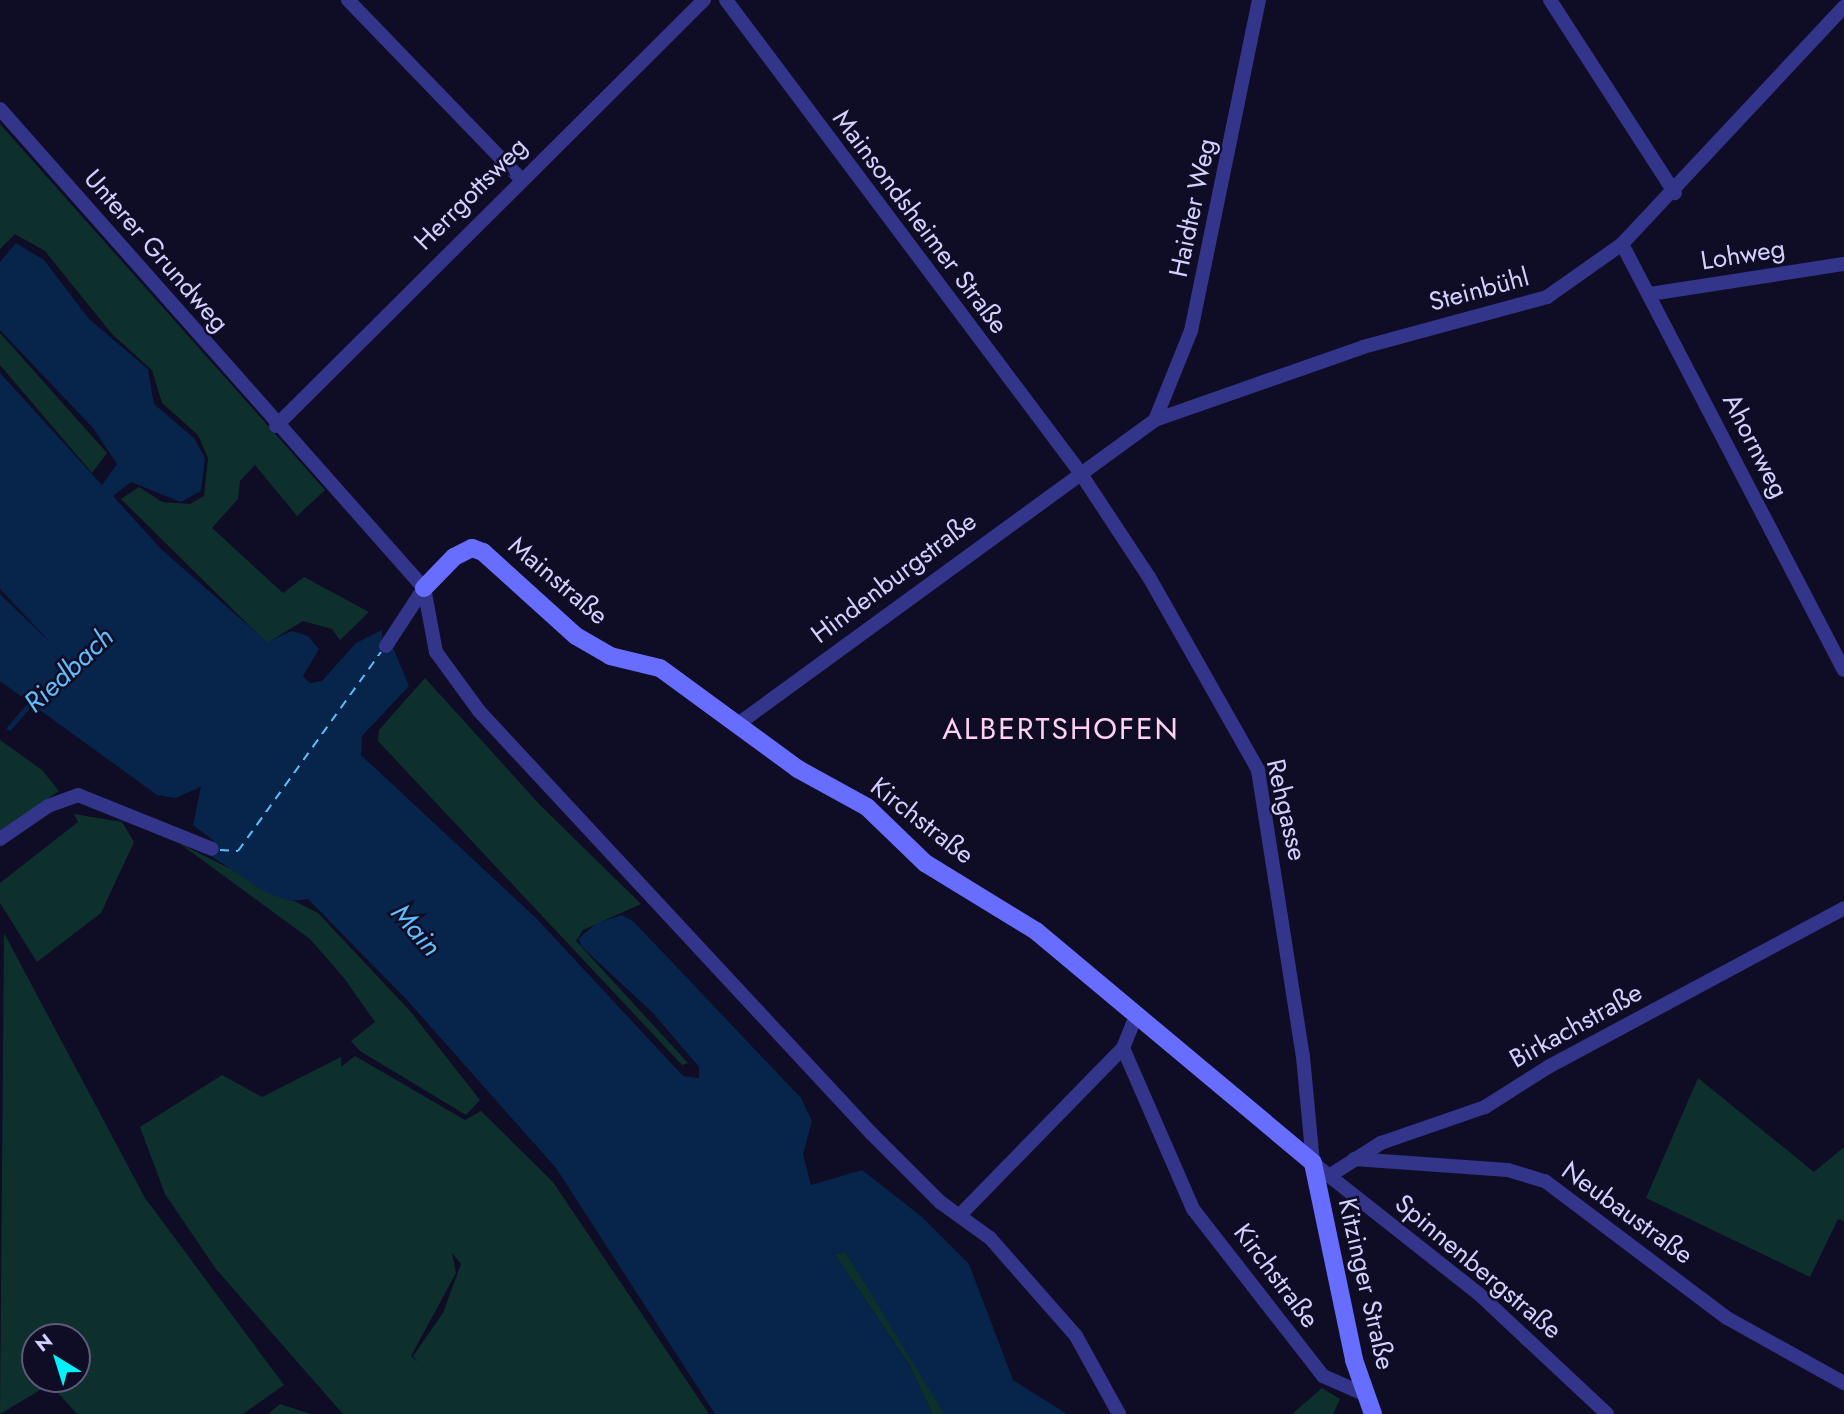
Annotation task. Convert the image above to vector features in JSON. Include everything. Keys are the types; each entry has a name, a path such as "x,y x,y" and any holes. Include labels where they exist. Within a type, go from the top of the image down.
{"street":[{"path":"348,0 520,178"},
{"name":"Herrgottsweg","path":"276,426 520,178 704,0"},
{"name":"Mainsondsheimer Straße","path":"726,0 1079,471"},
{"name":"Haidter Weg","path":"1155,420 1191,331 1259,0"},
{"path":"1550,0 1675,192"},
{"name":"Steinbühl","path":"1079,471 1155,420 1363,347 1547,297 1622,244 1675,192 1844,7"},
{"name":"Unterer Grundweg","path":"0,108 276,426"},
{"name":"Ahornweg","path":"1622,244 1844,670"},
{"name":"Lohweg","path":"1650,294 1844,264"},
{"path":"276,426 424,588 436,652 480,711 871,1133 960,1215 990,1238 1076,1336 1119,1414"},
{"name":"Hindenburgstraße","path":"738,724 1079,471"},
{"name":"Rehgasse","path":"1079,471 1149,577 1258,770 1303,1057 1313,1163"},
{"name":"Mainstraße","path":"386,646 424,588 454,557 472,548 483,552 576,636 610,656 660,668 738,724"},
{"name":"Kirchstraße","path":"738,724 798,769 867,807 925,863 1036,931 1313,1163"},
{"path":"0,839 48,806 78,795 212,849"},
{"name":"Birkachstraße","path":"1329,1176 1381,1143 1485,1107 1548,1067 1844,908"},
{"path":"960,1215 1123,1048 1136,1015"},
{"name":"Kirchstraße","path":"1123,1048 1193,1209 1323,1376 1364,1394"},
{"name":"Neubaustraße","path":"1354,1159 1508,1170 1545,1181 1727,1318 1844,1383"},
{"name":"Spinnenbergstraße","path":"1313,1163 1480,1295 1607,1414"},
{"name":"Kitzinger Straße","path":"1313,1163 1364,1394 1373,1414"}],"green space":[{"path":"0,124 325,490 297,516 255,465 240,481 238,499 212,528 283,593 304,577 369,612 340,640 332,629 303,621 267,643 121,499 139,487 162,502 190,504 204,496 208,458 198,435 162,403 152,370 112,334 45,251 15,234 0,249"},
{"path":"0,333 107,453 92,473 0,365"},
{"path":"425,678 540,805 641,904 583,930 576,941 688,1063 682,1065 378,741 379,730"},
{"path":"0,740 42,770 59,791 0,832"},
{"path":"74,814 122,822 134,842 101,913 37,962 0,903 0,883 78,822"},
{"path":"179,843 318,913 410,1011 480,1100 466,1115 360,1051 351,1041 375,1022 344,978 310,939"},
{"path":"4,933 145,1198 284,1385 243,1414 77,1414 58,1393 91,1393 91,1323 21,1323 21,1393 35,1393 0,1414"},
{"path":"355,1056 465,1120 481,1111 553,1182 709,1414 343,1414 216,1269 165,1194 140,1127 222,1075 262,1097 341,1057 341,1067","holes":["452,1253 461,1264 443,1313 413,1356 418,1362 411,1356 456,1273"]},
{"path":"1698,1078 1814,1172 1844,1147 1844,1221 1838,1219 1810,1277 1646,1198"},
{"path":"845,1251 935,1391 944,1414 932,1414 910,1366 835,1255"},
{"path":"1322,1388 1340,1399 1333,1414 1292,1414"},
{"path":"280,1404 311,1414 268,1414"}],"water":[{"name":"Main","path":"16,243 44,260 89,319 148,369 154,404 194,438 205,458 201,491 181,502 131,482 113,496 161,549 267,642 292,631 308,636 319,649 303,676 310,683 322,681 356,643 382,630 382,642 393,648 409,686 362,736 361,755 536,918 683,1076 699,1078 699,1067 653,1013 581,946 579,938 597,923 622,915 634,922 801,1098 812,1121 803,1154 811,1185 862,1170 922,1217 969,1264 1013,1380 1067,1414 944,1414 845,1251 835,1255 910,1366 932,1414 715,1414 556,1168 407,1000 308,899 290,901 265,892 211,856 214,841 193,825 201,787 175,798 157,795 0,681 0,594 52,644 0,589 0,373 102,485 117,464 93,428 0,330 0,262"}],"waterway":[{"name":"Riedbach","path":"9,728 34,699"}],"ferry route":[{"path":"220,850 238,851 381,652"}],"district":[{"name":"ALBERTSHOFEN","path":"1061,729"}]}
